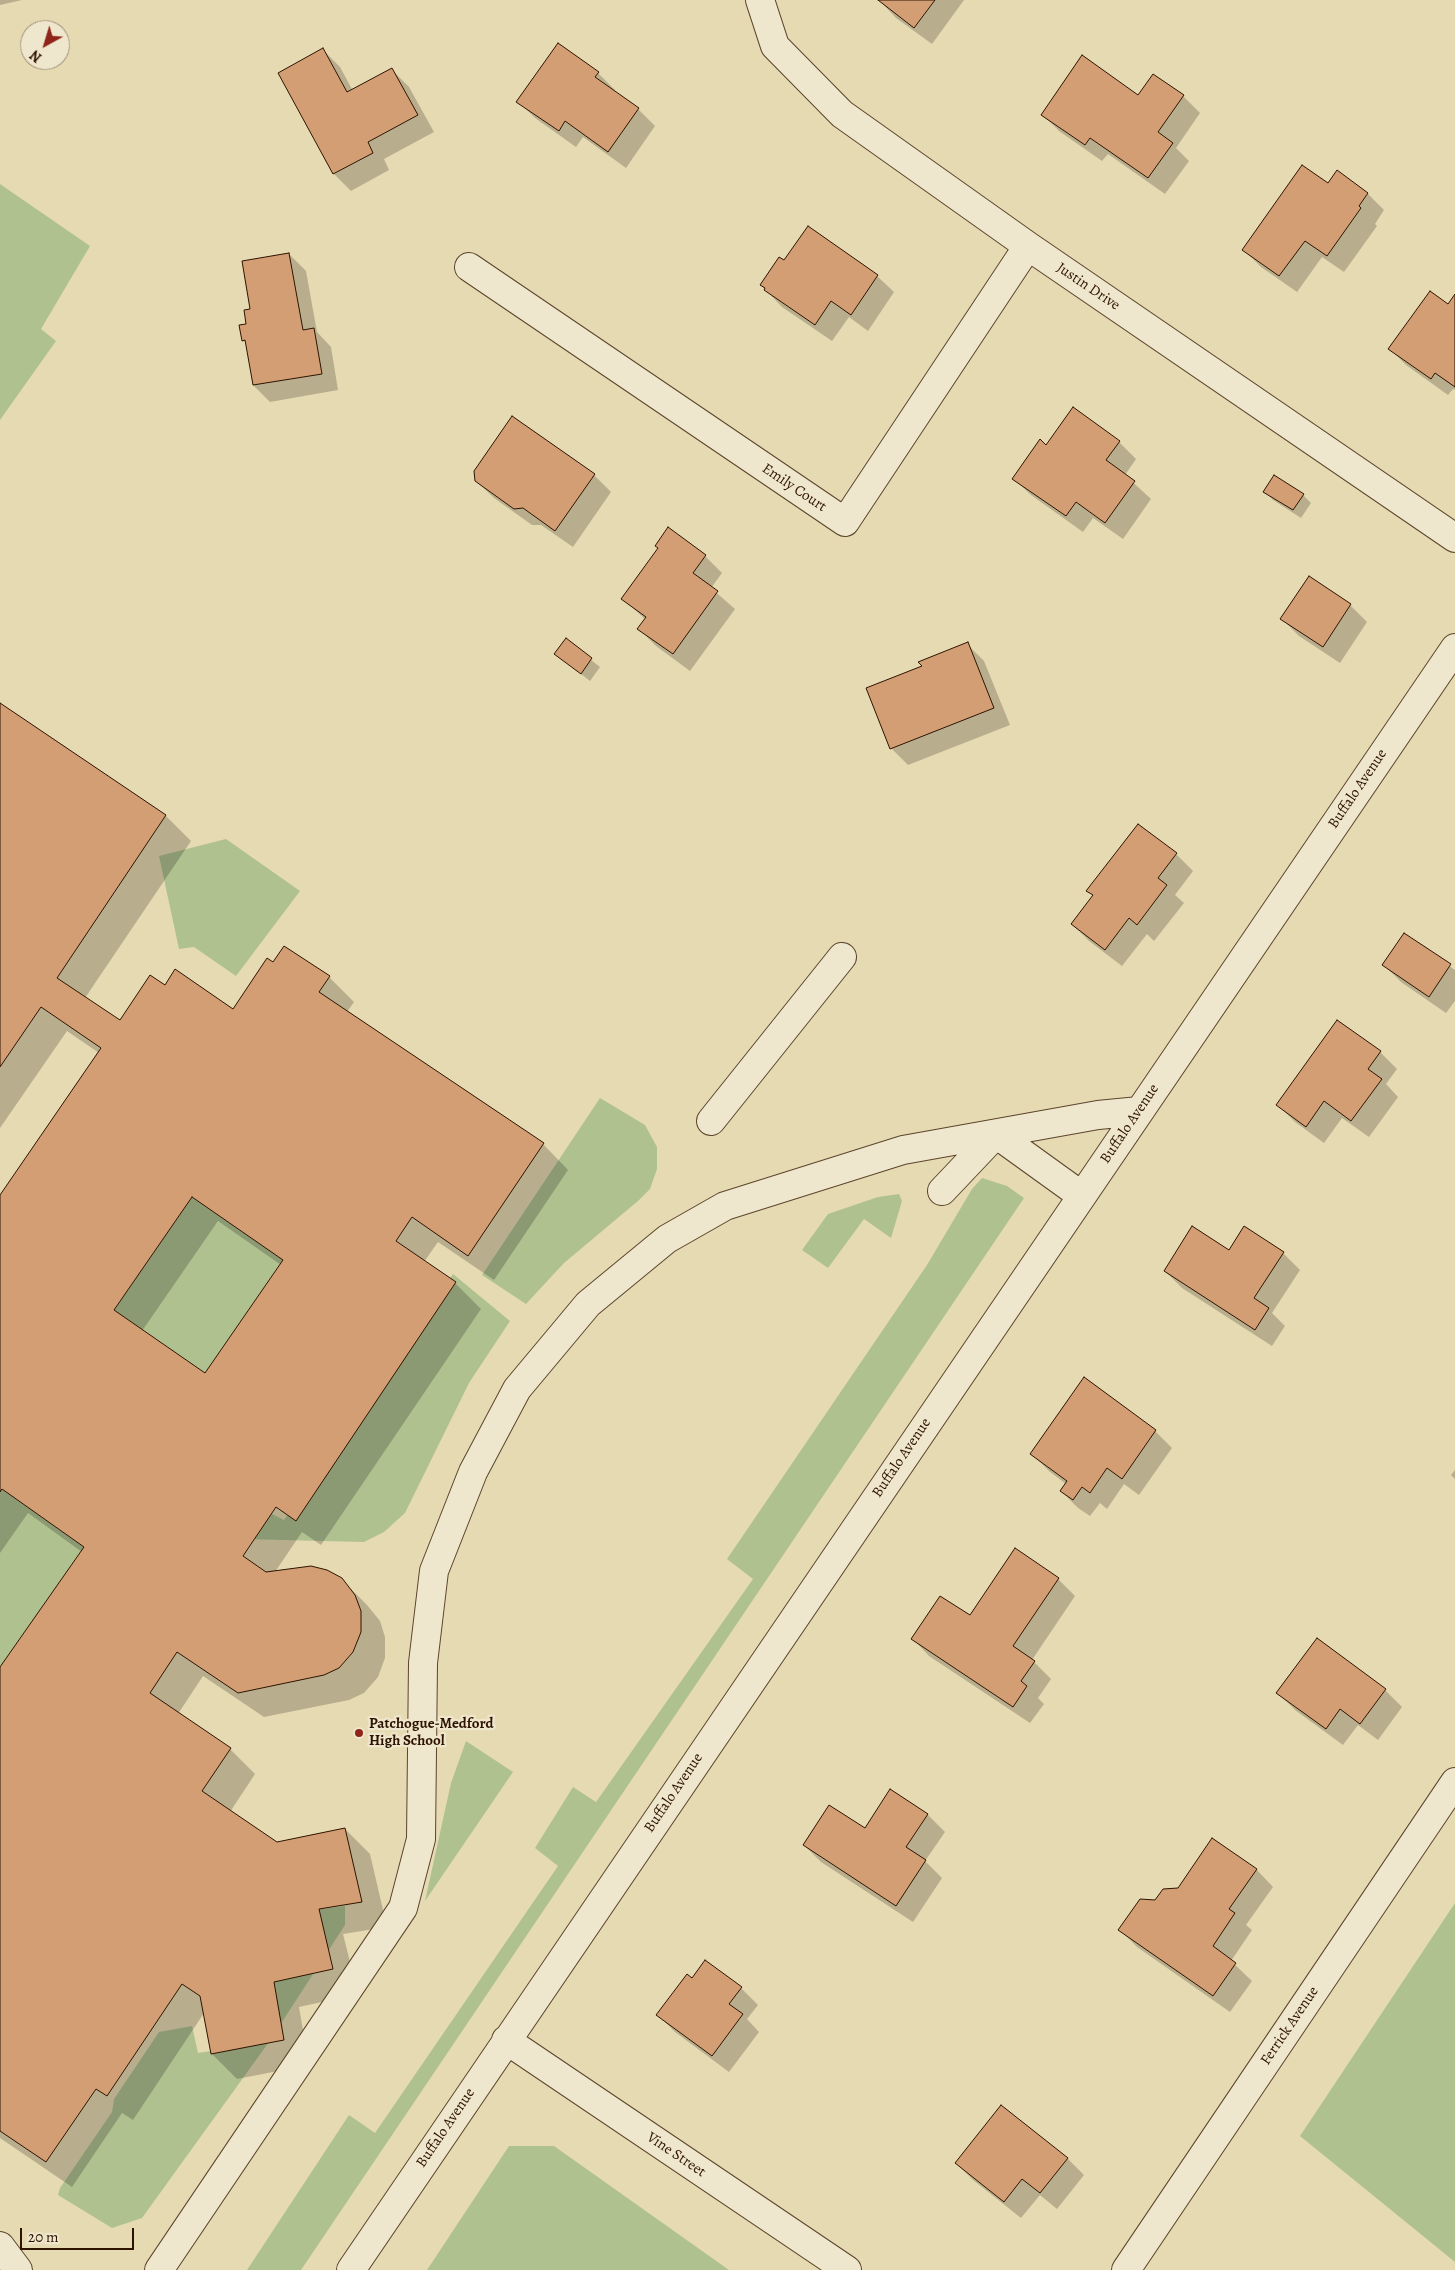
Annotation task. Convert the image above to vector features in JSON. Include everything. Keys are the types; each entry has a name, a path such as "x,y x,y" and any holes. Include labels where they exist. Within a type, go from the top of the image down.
{"street":[{"name":"Justin Drive","path":"760,0 775,46 842,114 1028,246 1455,538"},
{"name":"Emily Court","path":"469,267 845,522 1028,246"},
{"name":"Buffalo Avenue","path":"351,2270 1455,648"},
{"path":"711,1121 842,957"},
{"path":"159,2270 403,1908 421,1839 423,1664 434,1572 473,1472 517,1389 588,1304 667,1239 725,1206 903,1150 1098,1115 1139,1111"},
{"path":"942,1191 996,1134"},
{"path":"996,1134 1082,1196"},
{"name":"Ferrick Avenue","path":"1126,2270 1455,1782"},
{"name":"Vine Street","path":"506,2040 847,2270"},
{"path":"0,2246 18,2270"}],"green space":[{"path":"0,184 90,246 41,329 56,341 0,420"},
{"path":"226,839 300,891 236,976 194,947 179,949 159,856"},
{"path":"600,1098 645,1125 657,1147 657,1169 650,1189 564,1263 526,1304 482,1275"},
{"path":"982,1178 1007,1186 1024,1198 301,2270 247,2270 349,2115 375,2133 558,1866 535,1848 573,1787 596,1802 753,1579 727,1559 927,1265 972,1189"},
{"path":"899,1194 902,1201 891,1238 864,1219 828,1268 802,1250 828,1214 878,1197"},
{"path":"192,1197 283,1260 205,1373 114,1310"},
{"path":"453,1274 510,1321 469,1383 405,1513 384,1532 364,1542 241,1539 262,1509 284,1520"},
{"path":"2,1489 84,1547 0,1667 0,1492"},
{"path":"466,1741 513,1772 425,1901 451,1783"},
{"path":"1455,1903 1455,2262 1300,2136"},
{"path":"345,1906 345,1925 269,2042 257,1980 306,1911"},
{"path":"192,2026 198,2053 269,2042 142,2218 112,2228 58,2195 60,2188 112,2112 114,2099 159,2032"},
{"path":"509,2146 554,2146 729,2270 427,2270"}],"building":[{"path":"878,0 935,0 914,28"},
{"path":"558,43 599,72 595,77 639,108 608,152 565,121 559,131 516,102"},
{"path":"323,48 347,92 392,68 418,115 368,142 373,153 333,174 278,73"},
{"path":"1082,55 1138,95 1153,74 1184,95 1158,132 1173,143 1148,178 1090,138 1085,145 1041,115"},
{"path":"1302,165 1328,183 1337,170 1368,193 1359,206 1361,208 1327,256 1305,241 1279,276 1242,250"},
{"path":"808,226 878,275 851,315 831,301 815,325 764,290 765,288 760,285 779,257 784,260"},
{"path":"289,253 303,330 314,328 322,374 253,385 245,340 242,341 239,325 246,324 244,310 250,309 242,261"},
{"path":"1430,291 1448,304 1455,294 1455,387 1435,373 1431,379 1388,349"},
{"path":"1073,407 1120,441 1106,460 1135,481 1105,523 1076,502 1066,516 1012,479 1040,439 1046,445"},
{"path":"512,416 595,474 555,531 523,508 514,509 475,481 474,471"},
{"path":"1274,475 1304,494 1293,510 1263,492"},
{"path":"668,527 706,555 693,573 718,591 673,654 637,629 646,617 621,599 658,548 655,546"},
{"path":"1309,576 1351,604 1323,647 1280,619"},
{"path":"566,638 592,658 581,674 554,654"},
{"path":"968,642 994,708 890,749 866,688 922,666 918,662"},
{"path":"0,703 166,815 57,978 120,1020 150,975 165,985 175,969 233,1009 267,958 273,962 284,946 330,976 319,992 544,1143 468,1256 412,1217 396,1241 456,1282 296,1521 276,1507 243,1556 266,1572 311,1566 327,1570 342,1578 355,1595 361,1611 361,1632 353,1652 339,1668 324,1675 238,1693 177,1652 150,1693 231,1748 202,1791 277,1842 345,1828 362,1902 319,1909 333,1969 274,1982 284,2040 211,2054 200,1996 182,1984 107,2096 96,2089 46,2162 0,2131 0,1667 84,1547 2,1489 0,1492 0,1195 101,1048 41,1007 0,1067","holes":["192,1197 283,1260 205,1373 114,1310"]},
{"path":"1138,824 1177,853 1158,878 1167,885 1137,925 1129,918 1105,950 1071,924 1093,895 1086,891"},
{"path":"1404,933 1451,964 1429,997 1382,965"},
{"path":"1337,1020 1381,1051 1368,1069 1382,1079 1351,1121 1324,1101 1306,1127 1276,1105"},
{"path":"1192,1226 1229,1250 1244,1226 1284,1252 1254,1298 1269,1308 1255,1330 1164,1271"},
{"path":"1084,1377 1156,1430 1122,1479 1107,1468 1090,1493 1082,1487 1073,1500 1060,1491 1067,1481 1030,1454"},
{"path":"1015,1548 1059,1578 1013,1646 1035,1661 1021,1681 1027,1686 1013,1707 911,1639 940,1596 970,1615"},
{"path":"1317,1638 1386,1689 1360,1724 1340,1709 1326,1729 1276,1693"},
{"path":"890,1789 928,1814 906,1847 926,1860 896,1906 803,1845 829,1805 865,1828"},
{"path":"1212,1838 1257,1869 1229,1909 1235,1913 1213,1946 1236,1963 1213,1996 1118,1930 1140,1899 1155,1900 1163,1889 1178,1888"},
{"path":"705,1960 742,1987 729,2004 743,2014 712,2056 656,2015 687,1974 692,1978"},
{"path":"1001,2105 1068,2158 1040,2193 1022,2179 1004,2202 955,2163"}],"place":[{"name":"Patchogue-Medford High School","path":"359,1733"}]}
